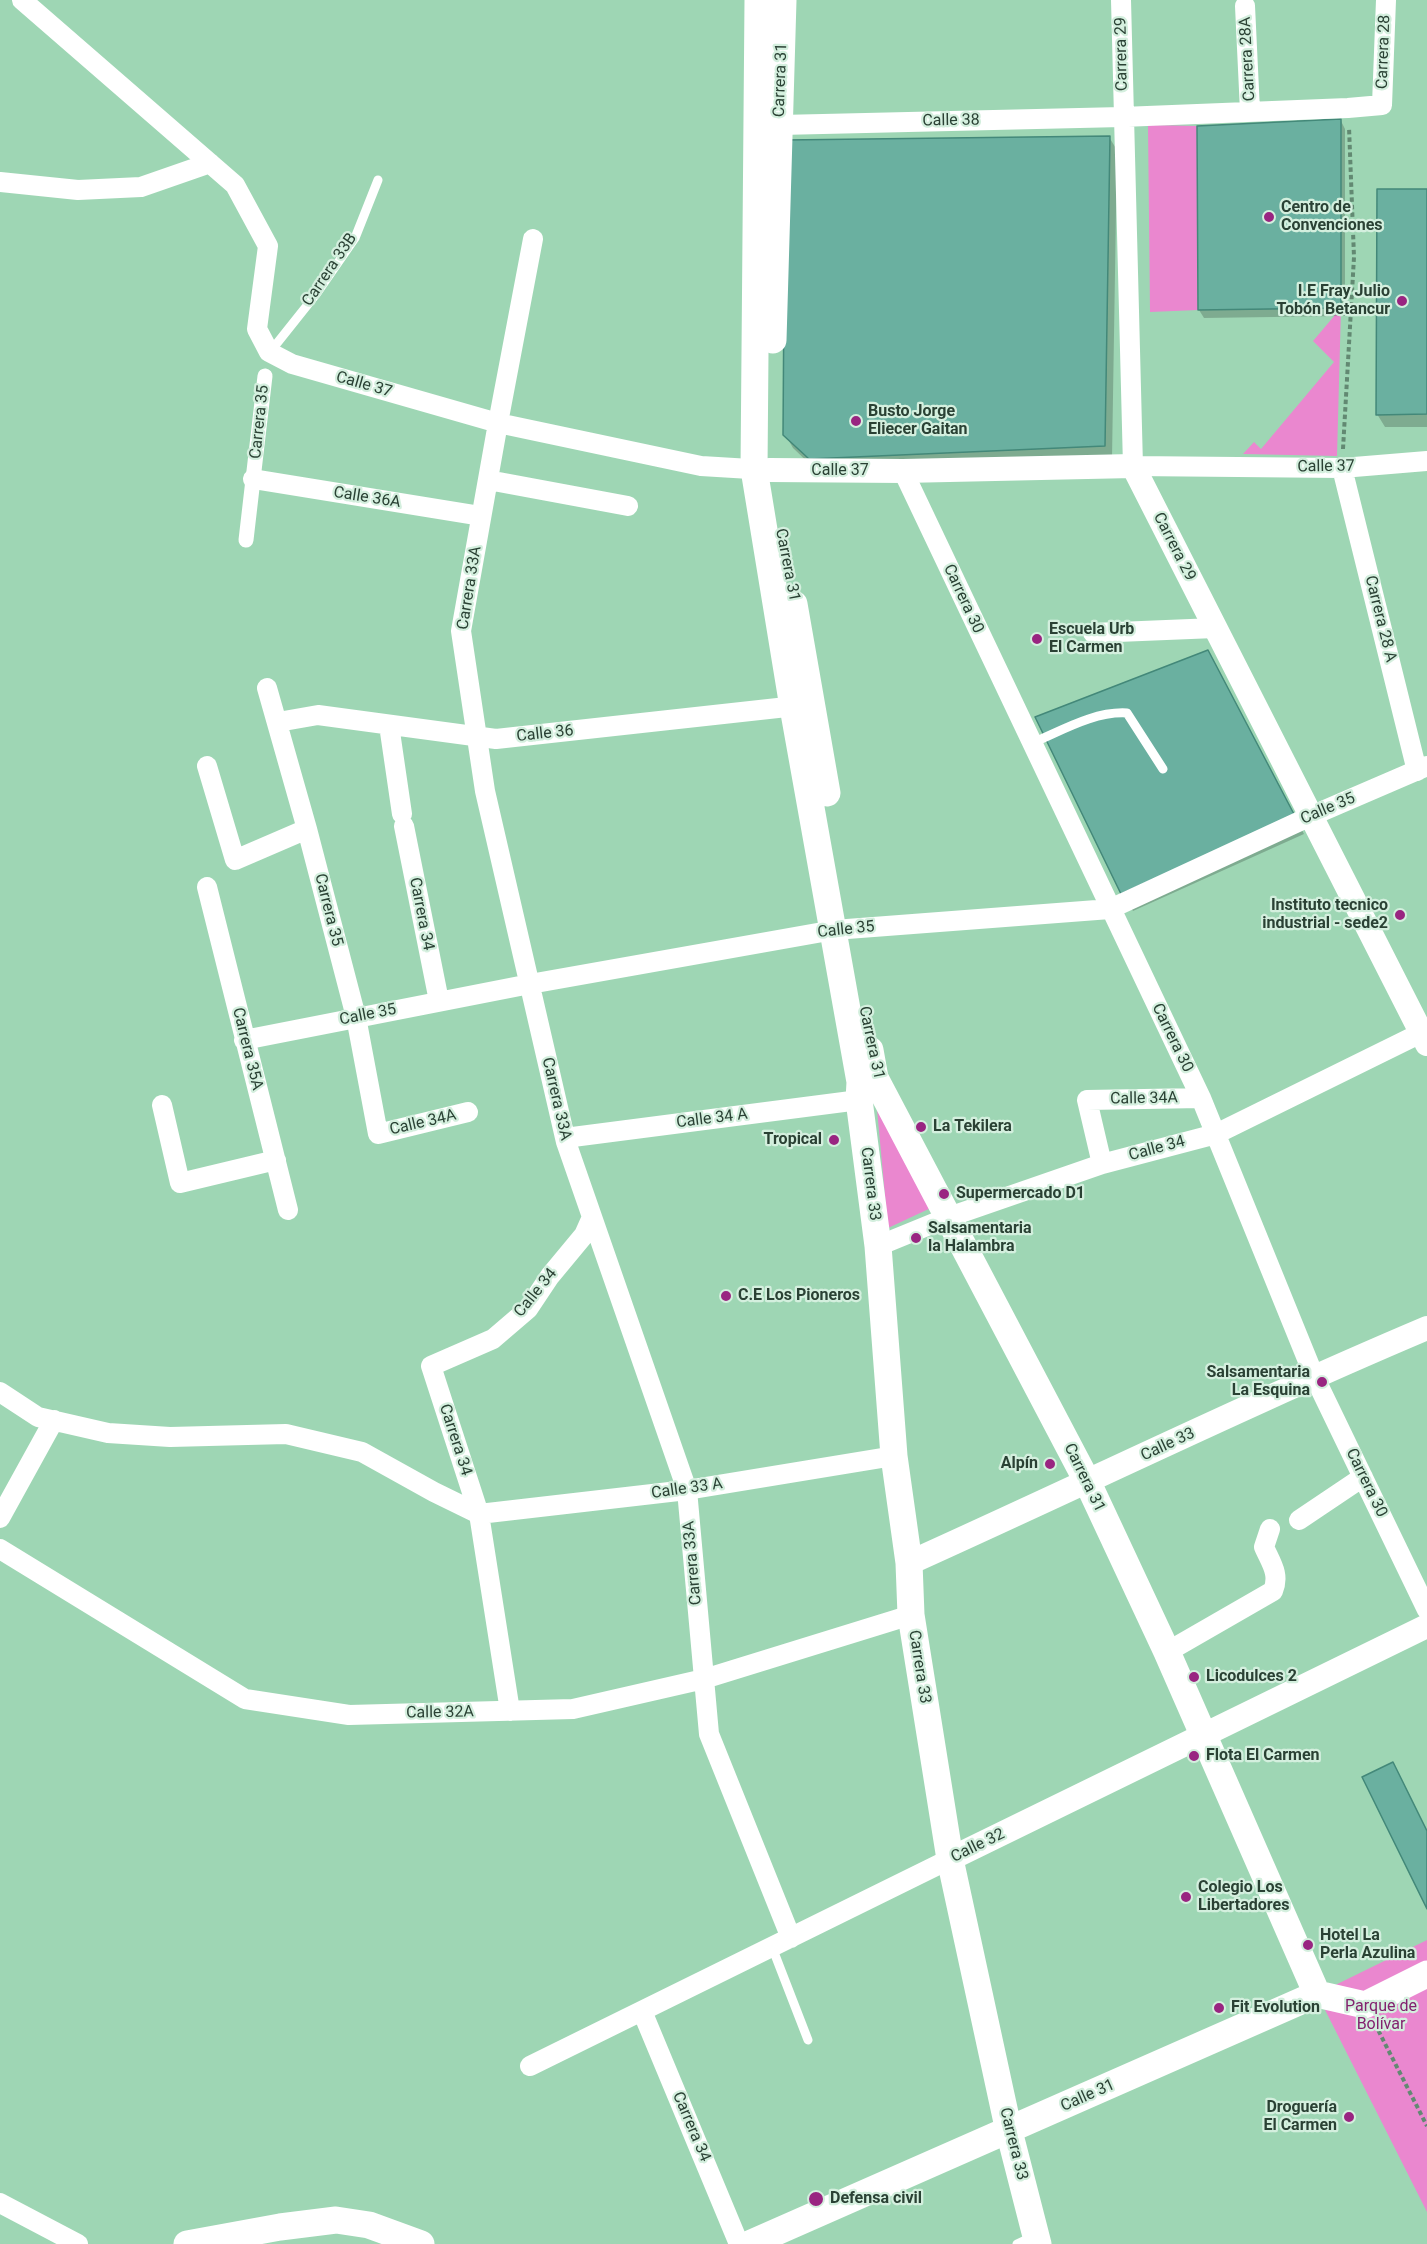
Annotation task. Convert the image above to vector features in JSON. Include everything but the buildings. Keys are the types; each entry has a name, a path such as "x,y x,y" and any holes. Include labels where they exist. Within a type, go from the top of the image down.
{"main road":[{"name":"Carrera 31","path":"758,0 762,470 841,929 875,1078 1088,1483 1167,1652 1317,1994"},
{"name":"Carrera 31","path":"762,470 780,125 783,0"},
{"name":"Carrera 31","path":"841,929 859,1091"},
{"name":"Carrera 33","path":"859,1091 878,1246 894,1456 909,1563 911,1615 950,1859 1009,2130 1030,2241"},
{"path":"1317,1994 1365,2005 1427,1974"},
{"name":"Calle 31","path":"749,2244 1317,1994"},
{"path":"188,2244 280,2227 336,2220 369,2225 422,2244"}],"street":[{"path":"22,0 235,185 268,246 257,329 269,352"},
{"name":"Carrera 29","path":"1121,0 1122,117 1133,466 1425,1036"},
{"name":"Carrera 28","path":"1383,105 1386,0"},
{"name":"Carrera 28A","path":"1245,6 1250,111"},
{"name":"Calle 38","path":"780,125 1122,117 1383,105"},
{"path":"0,182 78,190 141,187 210,163"},
{"name":"Carrera 33A","path":"533,238 461,631 484,791 565,1138 687,1490 708,1734 791,1938"},
{"name":"Calle 37","path":"269,352 292,364 498,423 701,466 762,470 903,471 1133,466 1342,468 1427,461"},
{"name":"Carrera 35","path":"246,540 265,375"},
{"name":"Carrera 28 A","path":"1342,468 1422,768"},
{"name":"Carrera 30","path":"903,471 1201,1098 1314,1376 1427,1610"},
{"name":"Calle 36A","path":"254,479 481,516"},
{"path":"488,480 628,506"},
{"path":"1093,633 1215,628"},
{"name":"Carrera 35","path":"267,688 356,1017 378,1134"},
{"name":"Calle 36","path":"278,722 318,715 496,739 803,705"},
{"name":"Carrera 34","path":"388,725 403,820 439,1001"},
{"path":"207,766 235,860 307,829"},
{"name":"Calle 35","path":"244,1040 530,984 841,929 1110,909 1311,816 1422,768"},
{"name":"Carrera 35A","path":"207,887 288,1210"},
{"name":"Calle 34","path":"878,1246 949,1217 1102,1164 1216,1134 1425,1036"},
{"name":"Calle 34 A","path":"565,1138 859,1091"},
{"name":"Calle 34A","path":"1102,1164 1087,1100 1201,1098"},
{"path":"162,1105 180,1183 276,1160"},
{"name":"Calle 34A","path":"378,1134 468,1112"},
{"name":"Calle 34","path":"431,1366 493,1339 528,1309 550,1276 584,1235 592,1217"},
{"name":"Calle 33","path":"909,1563 1088,1483 1314,1376 1427,1328"},
{"name":"Carrera 34","path":"431,1366 479,1514 510,1711"},
{"path":"0,1392 38,1417 108,1433 170,1437 286,1434 362,1452 479,1514"},
{"path":"0,1518 54,1420"},
{"name":"Calle 33 A","path":"479,1514 687,1490 894,1456"},
{"path":"1299,1520 1363,1476"},
{"path":"1167,1652 1273,1591 1277,1582 1276,1574 1264,1547 1270,1529"},
{"name":"Calle 32A","path":"0,1549 245,1699 350,1715 573,1709 704,1679 911,1615"},
{"name":"Calle 32","path":"530,2066 1427,1626"},
{"name":"Carrera 34","path":"642,2011 739,2244"},
{"path":"0,2203 78,2244"}],"lane":[{"name":"Carrera 33B","path":"269,352 317,293 354,238 378,180"},
{"path":"1032,743 1100,715 1126,713 1163,769"},
{"path":"772,1947 808,2040"}],"path":[{"path":"1342,468 1354,257 1348,108"},
{"path":"1365,2005 1427,2126"}],"green space":[{"path":"1148,125 1197,126 1198,310 1150,312"},
{"path":"1341,308 1337,456 1243,454 1254,442 1261,449 1334,362 1313,341"},
{"path":"877,1109 933,1207 888,1228"},
{"name":"Parque de Bolívar","path":"1427,1940 1427,2212 1317,1994"}],"place":[{"name":"Centro de Convenciones","path":"1269,217"},
{"name":"I.E Fray Julio Tobón Betancur","path":"1402,301"},
{"name":"Busto Jorge Eliecer Gaitan","path":"856,421"},
{"name":"Escuela Urb El Carmen","path":"1037,639"},
{"name":"Instituto tecnico industrial - sede2","path":"1400,915"},
{"name":"La Tekilera","path":"921,1127"},
{"name":"Tropical","path":"834,1140"},
{"name":"Supermercado D1","path":"944,1194"},
{"name":"Salsamentaria la Halambra","path":"916,1238"},
{"name":"C.E Los Pioneros","path":"726,1296"},
{"name":"Salsamentaria La Esquina","path":"1322,1382"},
{"name":"Alpín","path":"1050,1464"},
{"name":"Licodulces 2","path":"1194,1677"},
{"name":"Flota El Carmen","path":"1194,1756"},
{"name":"Colegio Los Libertadores","path":"1186,1897"},
{"name":"Hotel La Perla Azulina","path":"1308,1945"},
{"name":"Fit Evolution","path":"1219,2008"},
{"name":"Droguería El Carmen","path":"1349,2117"},
{"name":"Defensa civil","path":"816,2199"}]}
